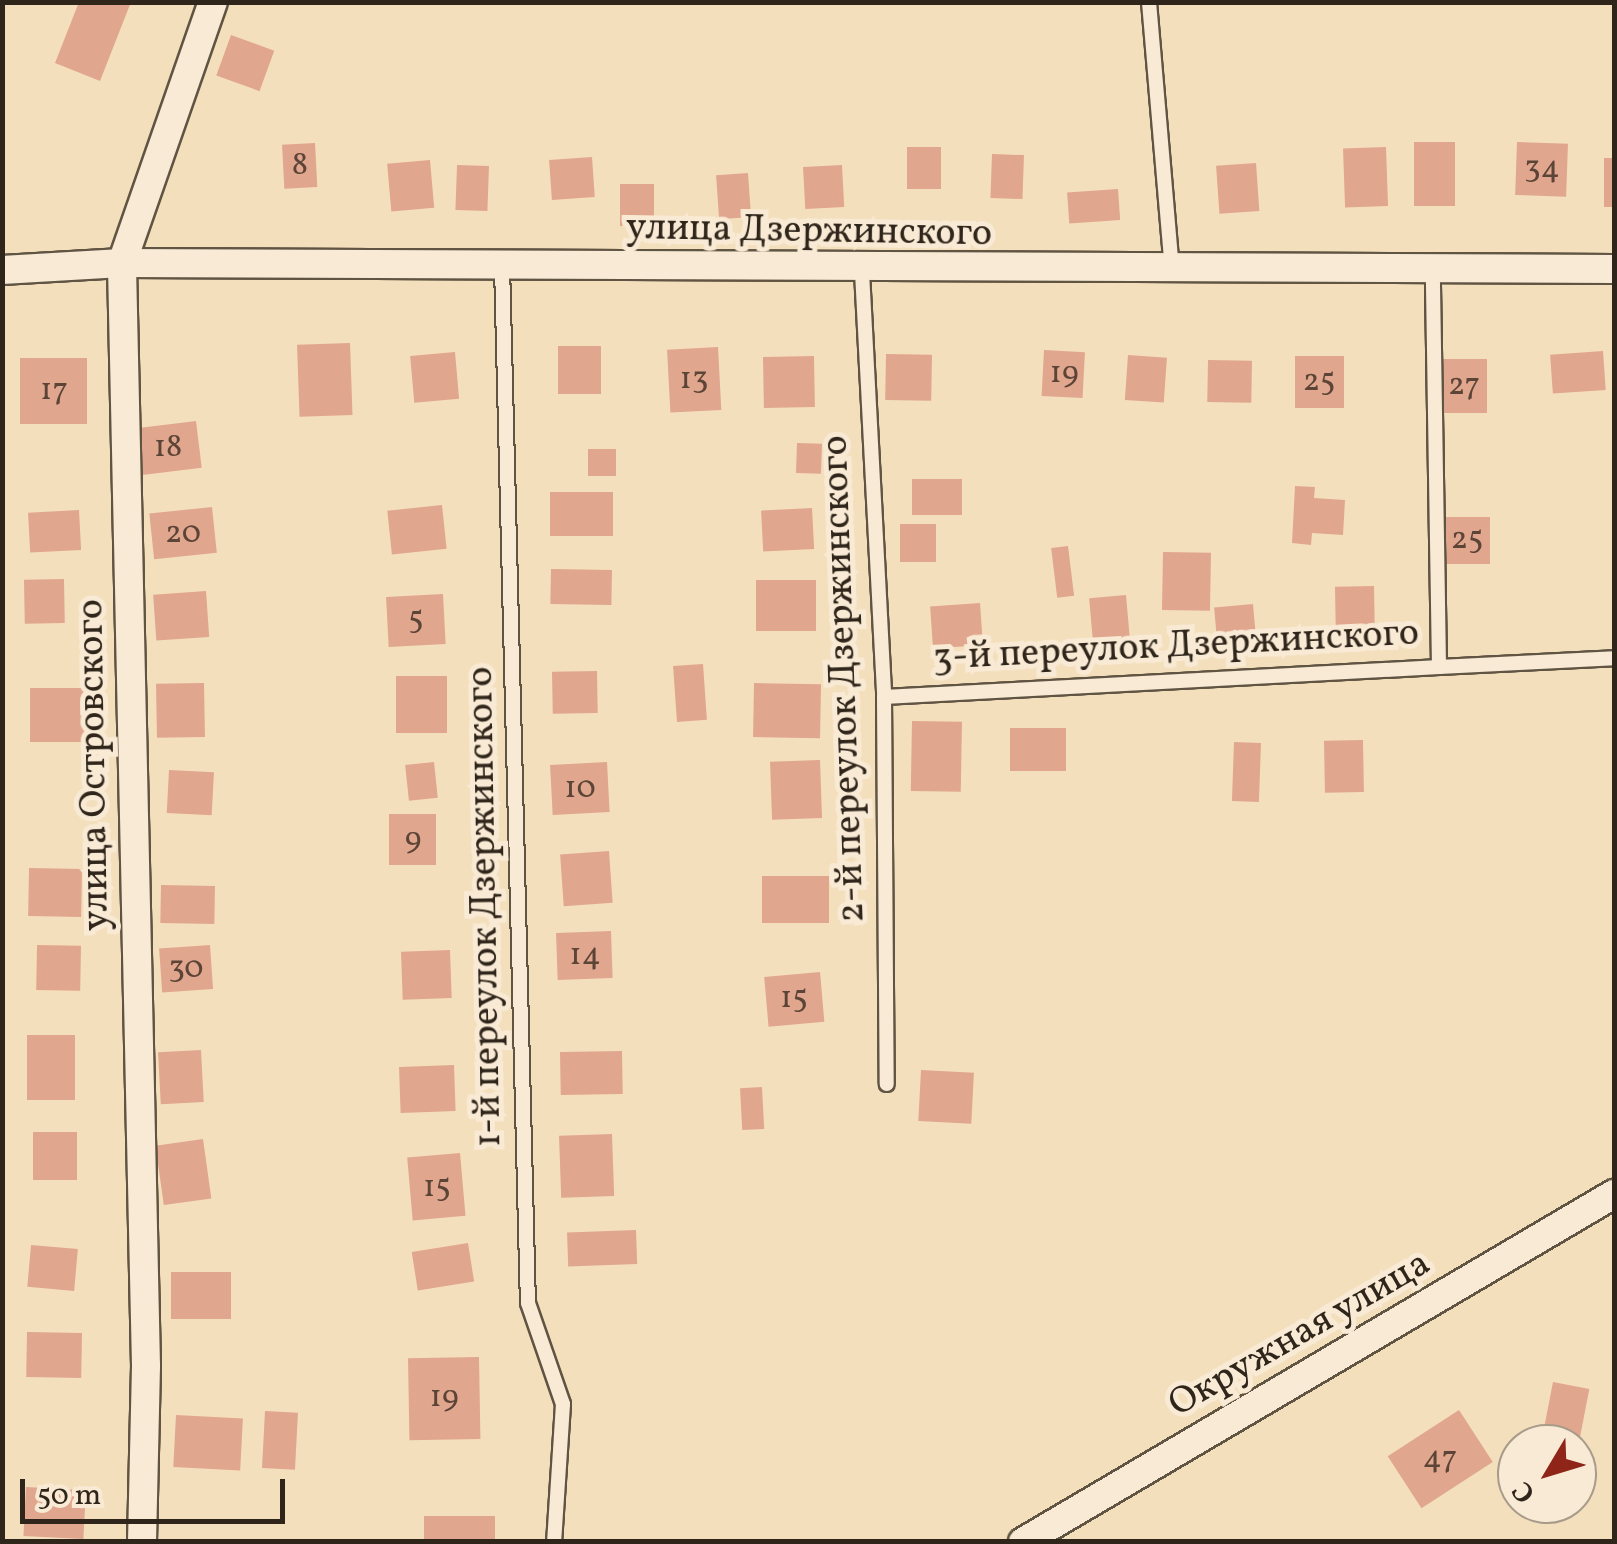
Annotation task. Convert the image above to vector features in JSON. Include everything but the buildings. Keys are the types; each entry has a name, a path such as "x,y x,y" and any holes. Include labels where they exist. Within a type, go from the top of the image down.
{"street":[{"name":"улица Островского","path":"142,1542 146,1366 122,263 213,2"},
{"name":"улица Дзержинского","path":"2,270 122,263 862,272 1614,269"},
{"name":"Окружная улица","path":"1023,1542 1614,1194"}],"lane":[{"path":"1150,2 1172,272"},
{"name":"1-й переулок Дзержинского","path":"502,265 528,1303 562,1404 554,1542"},
{"name":"3-й переулок Дзержинского","path":"884,697 1439,667 1432,270"},
{"name":"2-й переулок Дзержинского","path":"862,272 884,697 887,1084"},
{"path":"1439,667 1614,658"}]}
